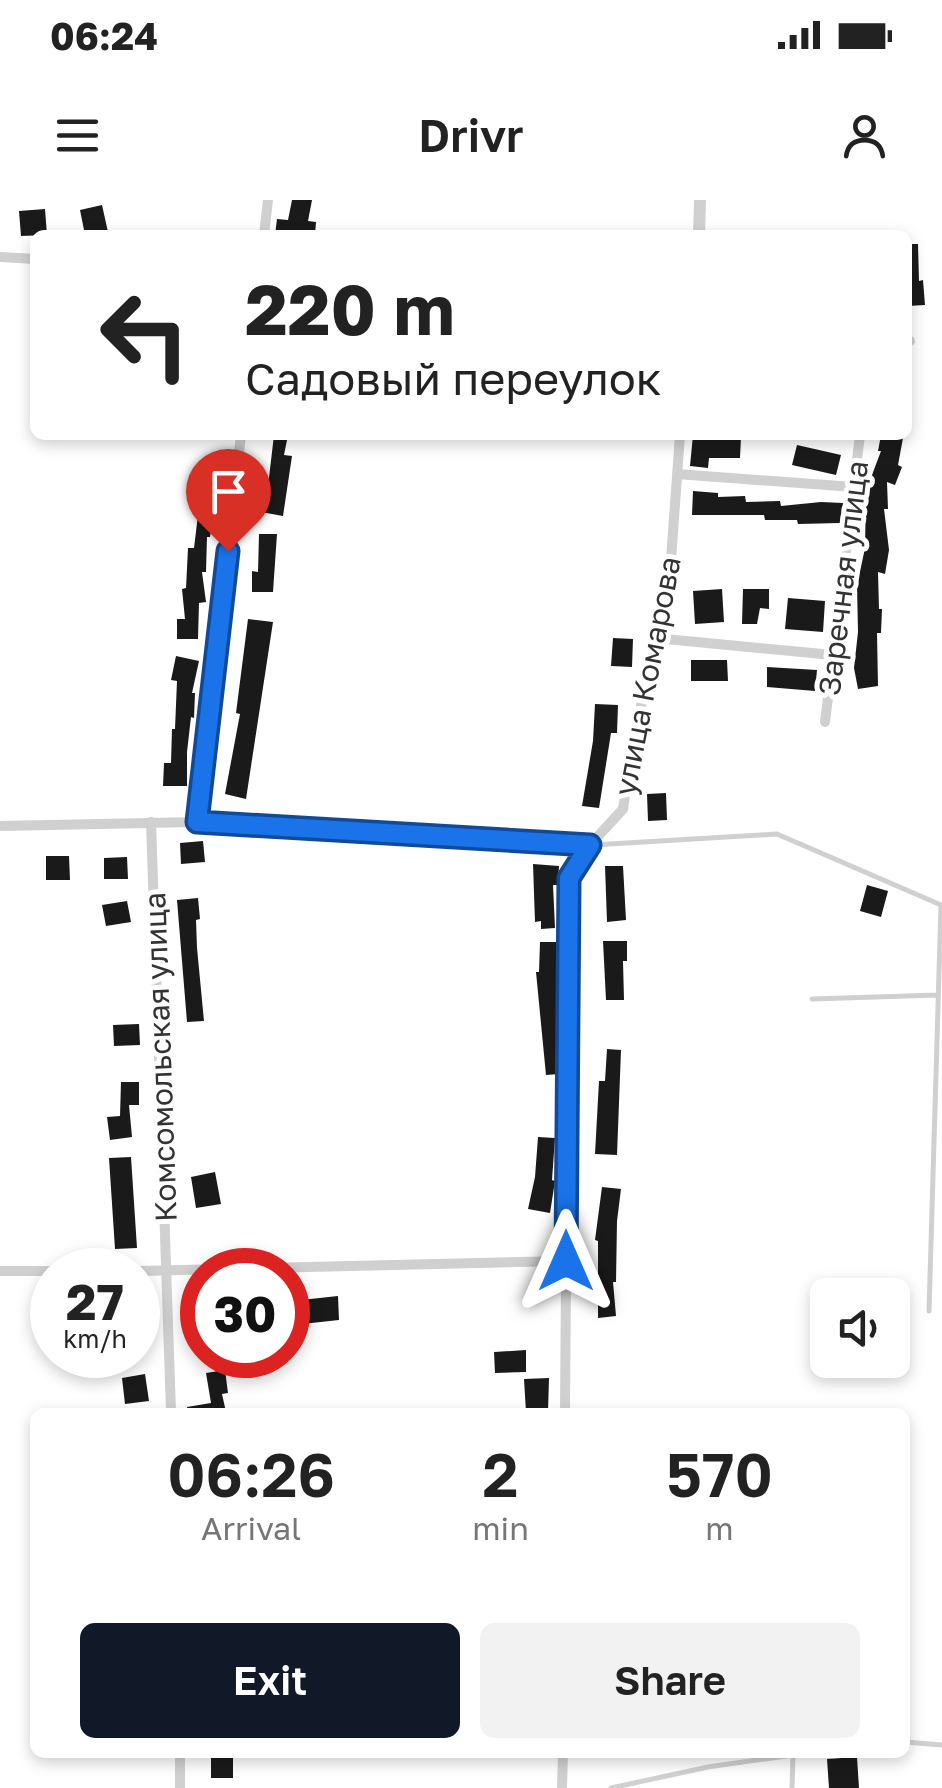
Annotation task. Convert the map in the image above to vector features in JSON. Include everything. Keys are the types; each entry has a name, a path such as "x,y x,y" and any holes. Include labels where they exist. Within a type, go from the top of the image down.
{"street":[{"path":"265,230 268,200"},
{"path":"698,230 700,200"},
{"path":"0,257 30,259"},
{"path":"197,822 241,440"},
{"name":"улица Комарова","path":"565,1408 569,878 590,845 623,809 632,744 668,602 680,440"},
{"name":"Заречная улица","path":"825,722 859,440"},
{"path":"677,474 854,487"},
{"path":"656,638 833,655"},
{"name":"Комсомольская улица","path":"151,822 171,1408"},
{"path":"0,826 197,822 590,845"},
{"path":"160,1271 566,1261"},
{"path":"0,1270 30,1271"},
{"path":"180,1758 180,1788"},
{"path":"562,1788 563,1758"}],"lane":[{"path":"590,845 777,834 941,905 929,1311"},
{"path":"812,999 938,995"},
{"path":"910,1742 942,1745"},
{"path":"611,1788 773,1758"},
{"path":"792,1788 793,1758"}],"building":[{"path":"292,200 312,200 308,221 316,222 315,230 276,230 277,219 288,220"},
{"path":"102,205 108,230 84,230 80,210"},
{"path":"45,209 47,230 30,230 30,236 21,236 19,211"},
{"path":"912,244 918,244 919,281 923,280 925,305 912,306"},
{"path":"273,440 287,440 284,455 292,456 283,516 261,512"},
{"path":"693,440 741,440 740,458 709,458 708,468 690,466"},
{"path":"880,440 903,440 898,465 902,467 895,485 887,482 888,509 884,509 889,550 885,574 878,572 882,609 881,633 877,633 878,686 858,689 854,668 857,586 865,548 866,491"},
{"path":"797,445 841,455 836,475 792,465"},
{"path":"693,491 718,493 718,497 745,496 746,502 780,501 781,506 843,503 840,523 798,524 797,520 765,520 764,515 692,515"},
{"path":"198,515 213,517 207,537 206,572 202,572 206,602 199,603 198,639 177,639 177,619 185,619 182,589 186,588 188,548 194,548"},
{"path":"259,534 277,534 273,592 252,592 252,571 258,572"},
{"path":"722,589 724,622 695,624 693,591"},
{"path":"743,589 769,589 769,609 760,608 757,624 742,624"},
{"path":"788,598 825,601 823,632 785,629"},
{"path":"248,619 273,622 246,799 225,794 240,714 236,713"},
{"path":"613,638 633,639 632,667 611,666"},
{"path":"176,656 199,661 192,693 194,718 191,717 187,752 187,786 163,786 164,763 171,763 175,729 177,681 171,680"},
{"path":"691,660 727,660 728,681 691,681"},
{"path":"767,667 817,670 815,691 767,687"},
{"path":"595,704 618,705 617,733 611,733 599,808 582,806"},
{"path":"666,793 667,820 648,821 647,794"},
{"path":"203,841 205,862 181,864 180,843"},
{"path":"46,856 69,856 70,880 46,880"},
{"path":"127,857 128,879 104,879 104,858"},
{"path":"533,864 559,866 558,885 553,885 555,928 541,929 541,921 535,922"},
{"path":"605,866 623,866 626,920 607,922"},
{"path":"867,885 888,891 881,917 860,911"},
{"path":"198,898 197,948 204,1021 187,1022 177,900"},
{"path":"127,901 131,922 106,926 102,905"},
{"path":"603,941 627,941 624,1000 606,1000"},
{"path":"540,942 558,942 559,1074 546,1075 536,972"},
{"path":"139,1024 140,1045 114,1046 113,1025"},
{"path":"607,1049 621,1050 617,1155 595,1154 599,1081 605,1081"},
{"path":"121,1082 139,1082 139,1105 129,1105 132,1137 110,1140 107,1117 120,1116"},
{"path":"538,1137 555,1138 550,1213 528,1209"},
{"path":"131,1157 137,1248 115,1248 109,1158"},
{"path":"215,1172 221,1204 196,1208 191,1177"},
{"path":"602,1187 621,1189 613,1282 616,1316 598,1318 595,1240"},
{"path":"338,1296 339,1320 310,1323 310,1299"},
{"path":"526,1350 526,1372 495,1373 494,1352"},
{"path":"122,1378 146,1378 149,1401 125,1404"},
{"path":"207,1378 226,1378 228,1393 222,1394 225,1408 187,1407 211,1403"},
{"path":"549,1378 548,1408 526,1408 524,1379"},
{"path":"211,1758 233,1758 233,1778 211,1778"},
{"path":"857,1758 859,1788 829,1788 827,1759"}],"route":[{"path":"228,551 197,822 590,845 569,878 566,1261"}]}
